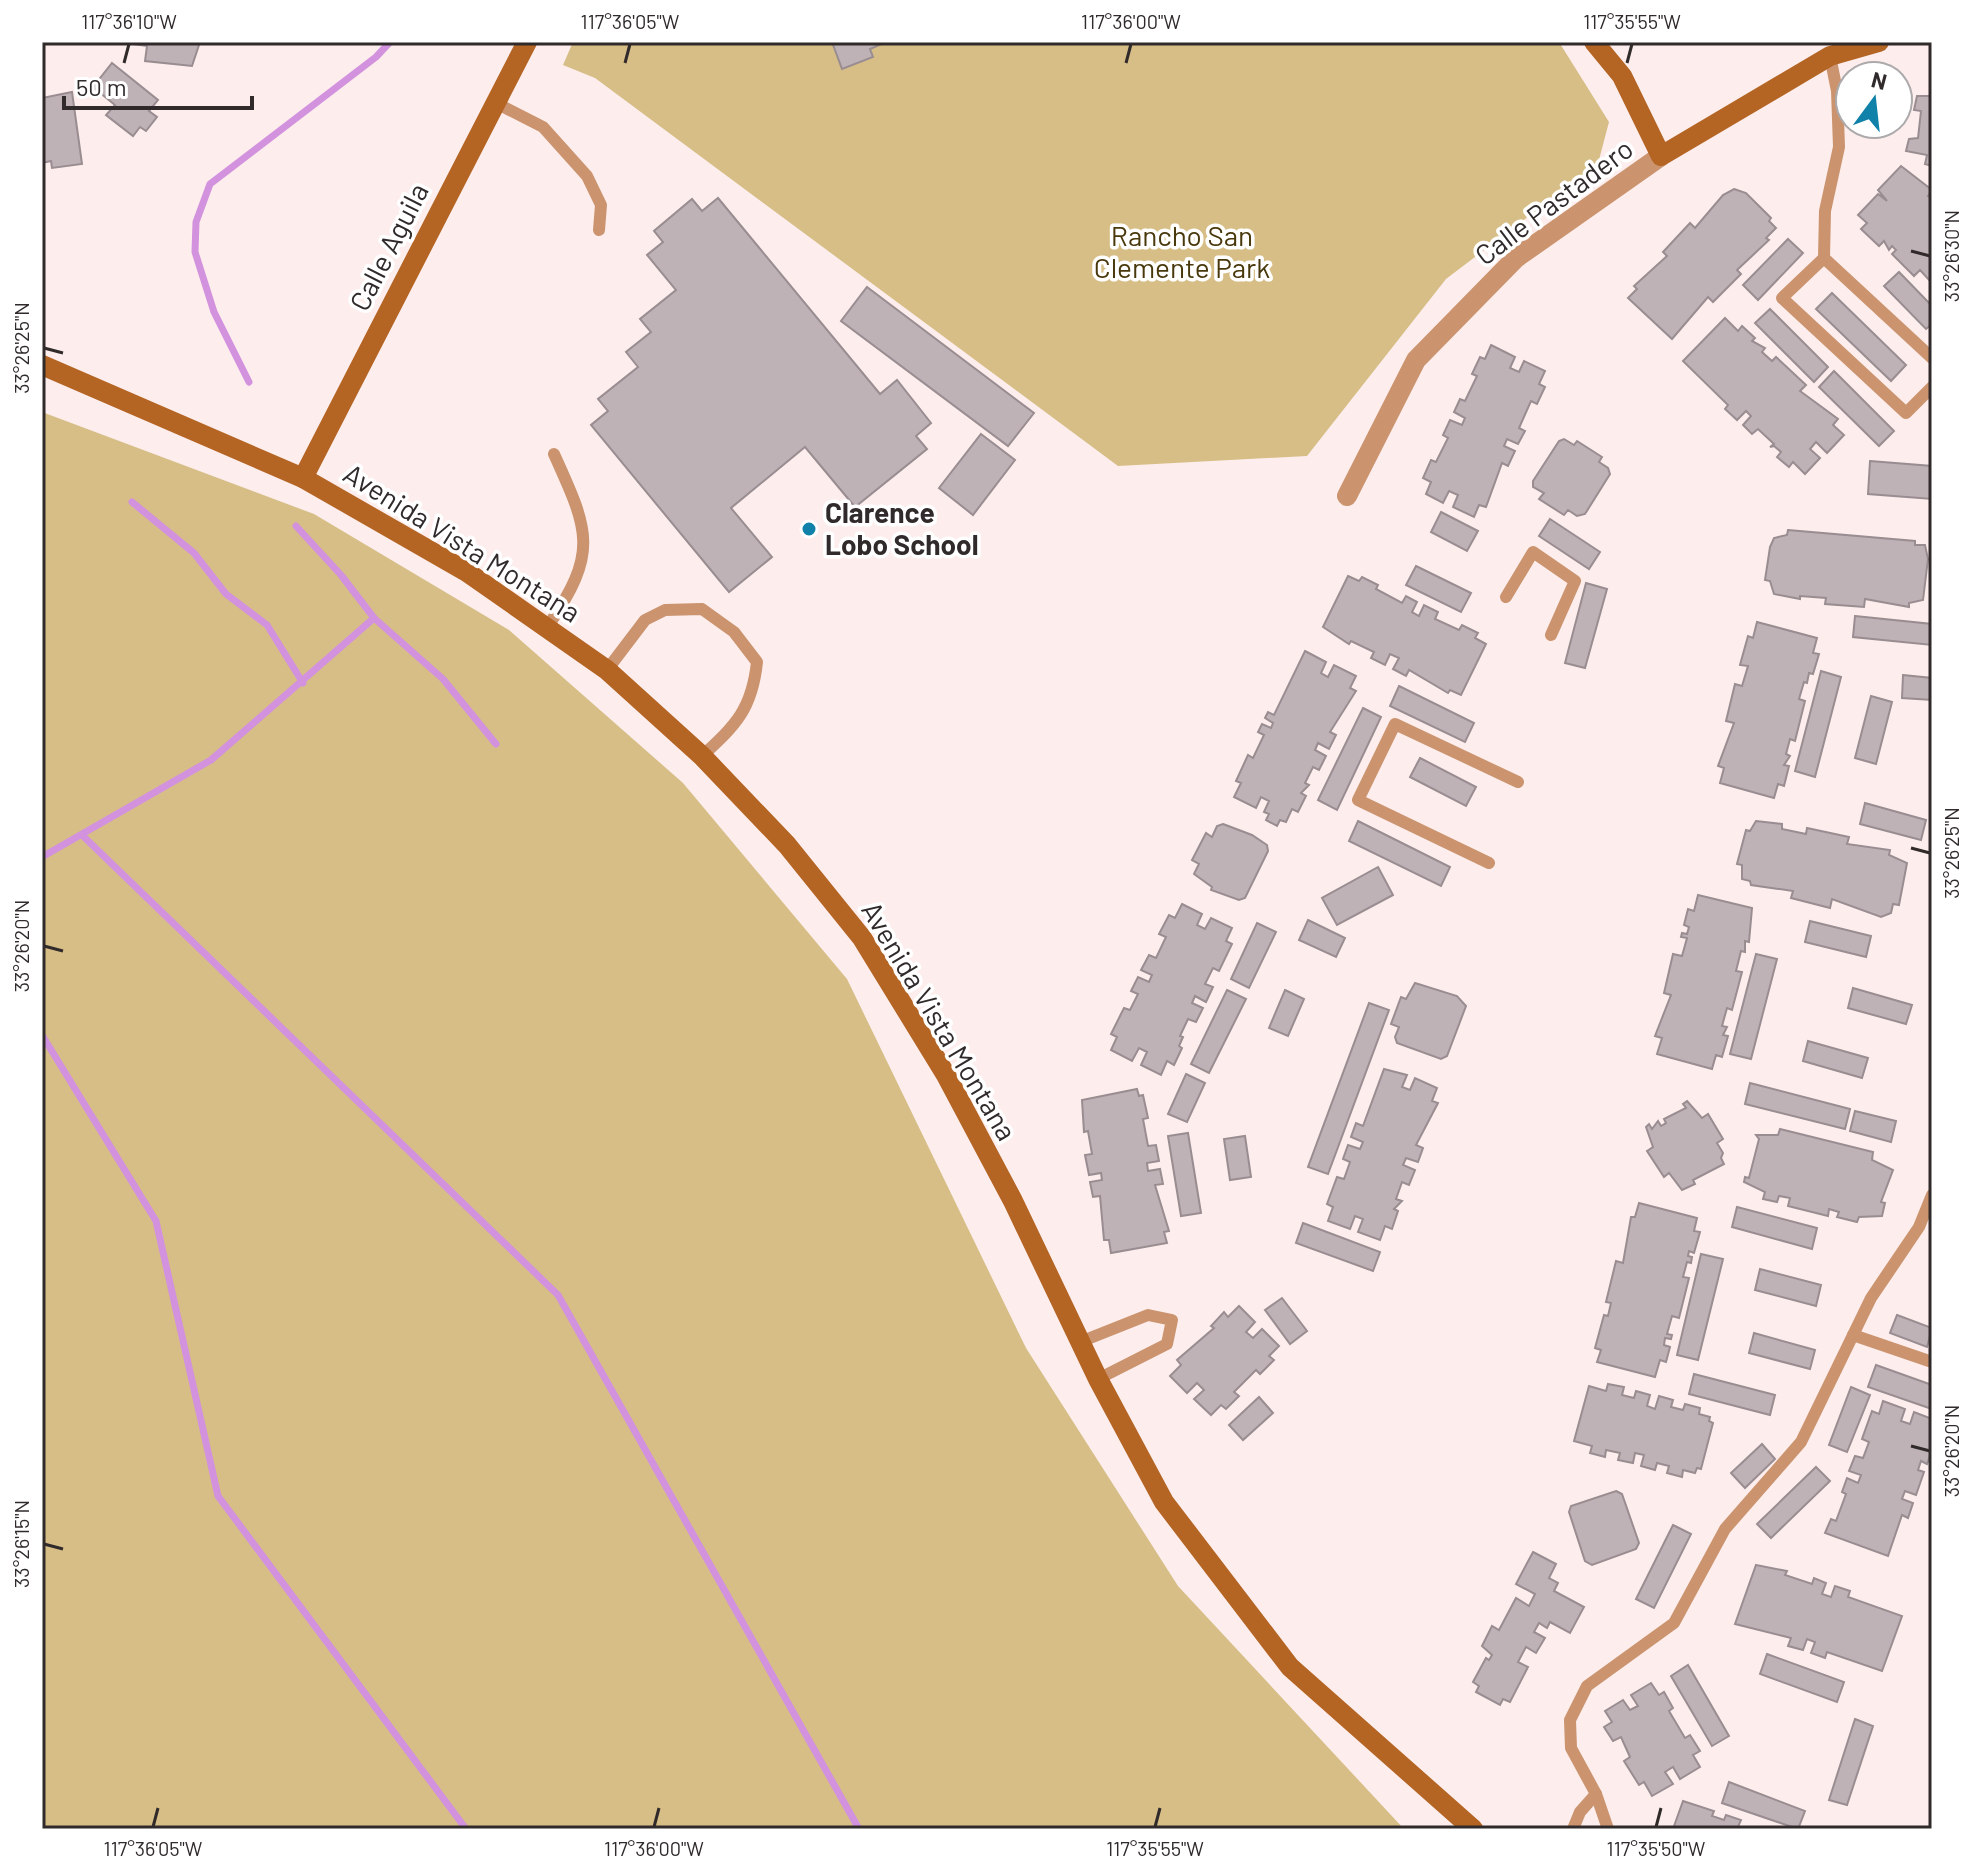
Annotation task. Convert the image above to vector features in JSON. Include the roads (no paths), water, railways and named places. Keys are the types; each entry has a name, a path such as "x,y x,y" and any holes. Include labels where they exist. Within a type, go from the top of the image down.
{"street":[{"name":"Calle Aguila","path":"303,478 527,42"},
{"path":"1594,42 1622,76 1661,156"},
{"name":"Calle Pastadero","path":"1347,496 1416,360 1516,258 1661,156 1830,56 1879,42"},
{"name":"Avenida Vista Montana","path":"42,365 303,478 467,572 607,670 702,756 787,845 862,938 946,1075 1013,1201 1098,1379 1164,1502 1290,1667 1473,1829"}],"lane":[{"path":"1830,56 1837,91 1839,147 1825,211 1824,258 1782,298 1906,413 1932,387"},
{"path":"496,103 543,127 587,176 601,205 599,230"},
{"path":"1824,258 1932,358"},
{"path":"548,626 570,595 586,540 580,512 554,454"},
{"path":"1506,597 1533,552 1575,581 1551,635"},
{"path":"607,670 645,620 665,610 702,609 734,632 757,662 754,693 731,730 702,756"},
{"path":"1489,863 1358,800 1395,724 1518,782"},
{"path":"1608,1829 1596,1794 1571,1748 1570,1720 1587,1686 1674,1623 1725,1529 1801,1442 1871,1298 1919,1227 1932,1195"},
{"path":"1080,1342 1148,1315 1172,1320 1167,1344 1098,1379"},
{"path":"1853,1335 1932,1362"},
{"path":"1573,1829 1580,1812 1596,1794"}],"waterway":[{"path":"249,382 214,312 195,252 196,222 210,184 376,57 390,42"},
{"path":"132,502 194,553 226,594 267,625 303,683"},
{"path":"296,526 341,575 374,618 443,679 496,744"},
{"path":"42,857 211,760 374,618"},
{"path":"83,836 558,1295 859,1829"},
{"path":"42,1035 156,1221 218,1496 466,1829"}],"place":[{"name":"Clarence Lobo School","path":"809,529"}],"park label":[{"name":"Rancho San Clemente Park","path":"1182,252"}]}
